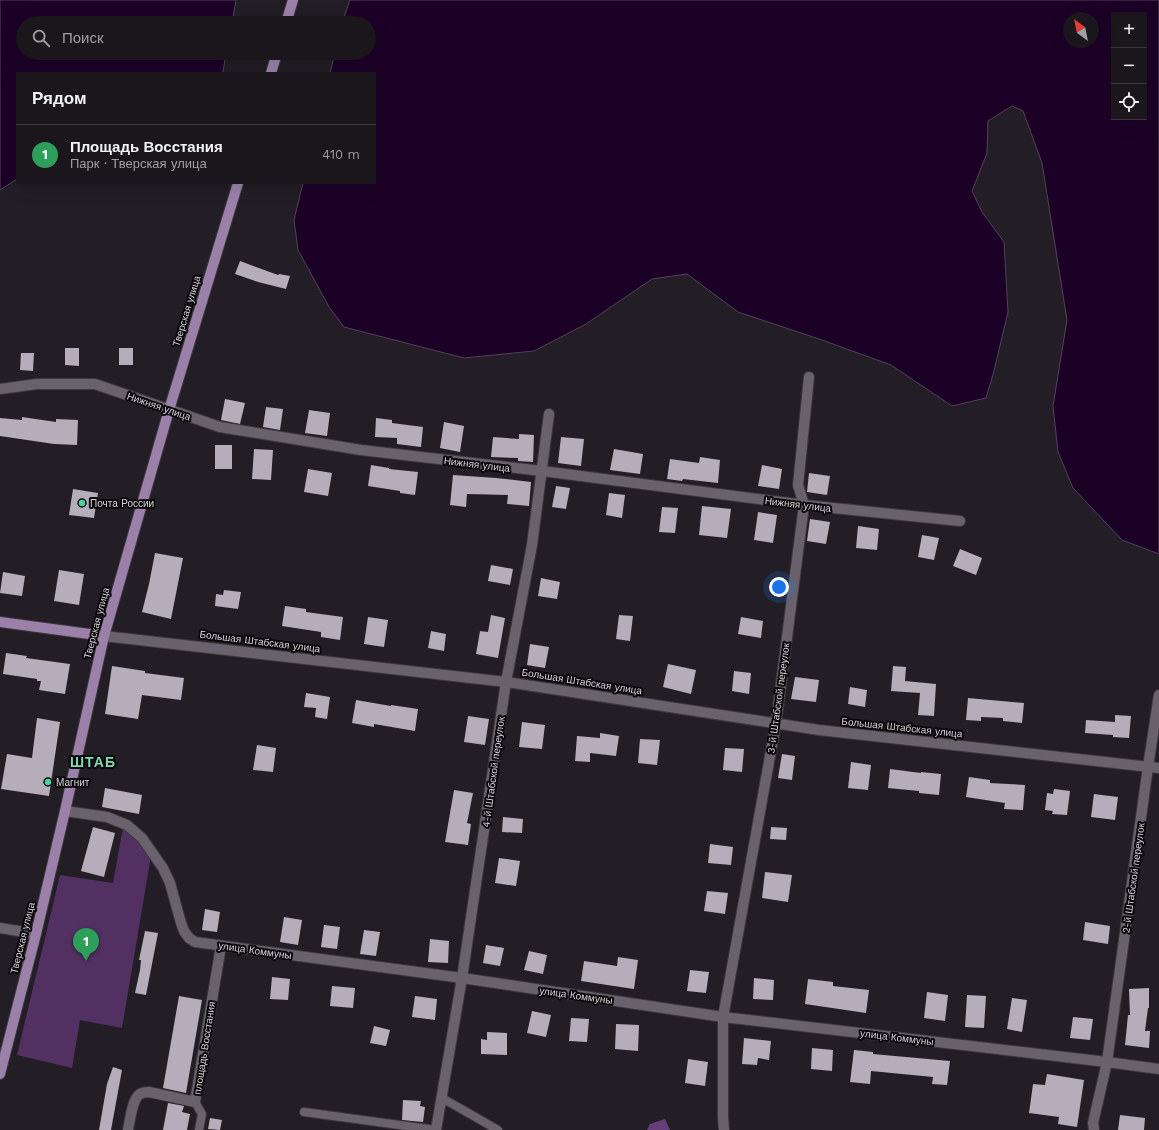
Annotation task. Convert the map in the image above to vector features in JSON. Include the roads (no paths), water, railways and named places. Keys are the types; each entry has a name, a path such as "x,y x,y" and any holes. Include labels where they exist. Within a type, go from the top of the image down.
{"main road":[{"path":"288,16 293,0"},
{"path":"271,72 275,60"},
{"name":"Тверская улица","path":"0,1074 36,934 104,636 169,410 238,184"},
{"name":"Большая Штабская улица","path":"0,622 104,636"}],"street":[{"name":"3-й Штабской переулок","path":"724,1130 723,1017 776,724 804,505 798,485 809,376"},
{"name":"Нижняя улица","path":"0,389 36,384 95,384 220,427 362,450 542,471 804,505 960,521"},
{"name":"4-й Штабской переулок","path":"436,1130 462,978 506,682 532,545 548,414"},
{"name":"Большая Штабская улица","path":"104,636 506,682 819,730 1159,768"},
{"name":"2-й Штабской переулок","path":"1094,1130 1093,1123 1107,1062 1159,695"},
{"name":"улица Коммуны","path":"65,811 107,817 128,825 142,838 163,868 170,883 182,927 189,938 195,942 462,978 723,1017 1159,1069"},
{"path":"0,928 36,934"},
{"name":"площадь Восстания","path":"128,1130 133,1104 139,1094 149,1092 195,1102 221,946"}],"lane":[{"path":"442,1098 498,1130"},
{"path":"195,1102 202,1114 199,1130"},
{"path":"304,1112 436,1130"}],"place":[{"name":"Почта России","path":"82,503"},
{"name":"Магнит","path":"48,782"},
{"name":"Площадь Восстания","path":"86,961"}],"district":[{"name":"ШТАБ","path":"93,762"}]}
